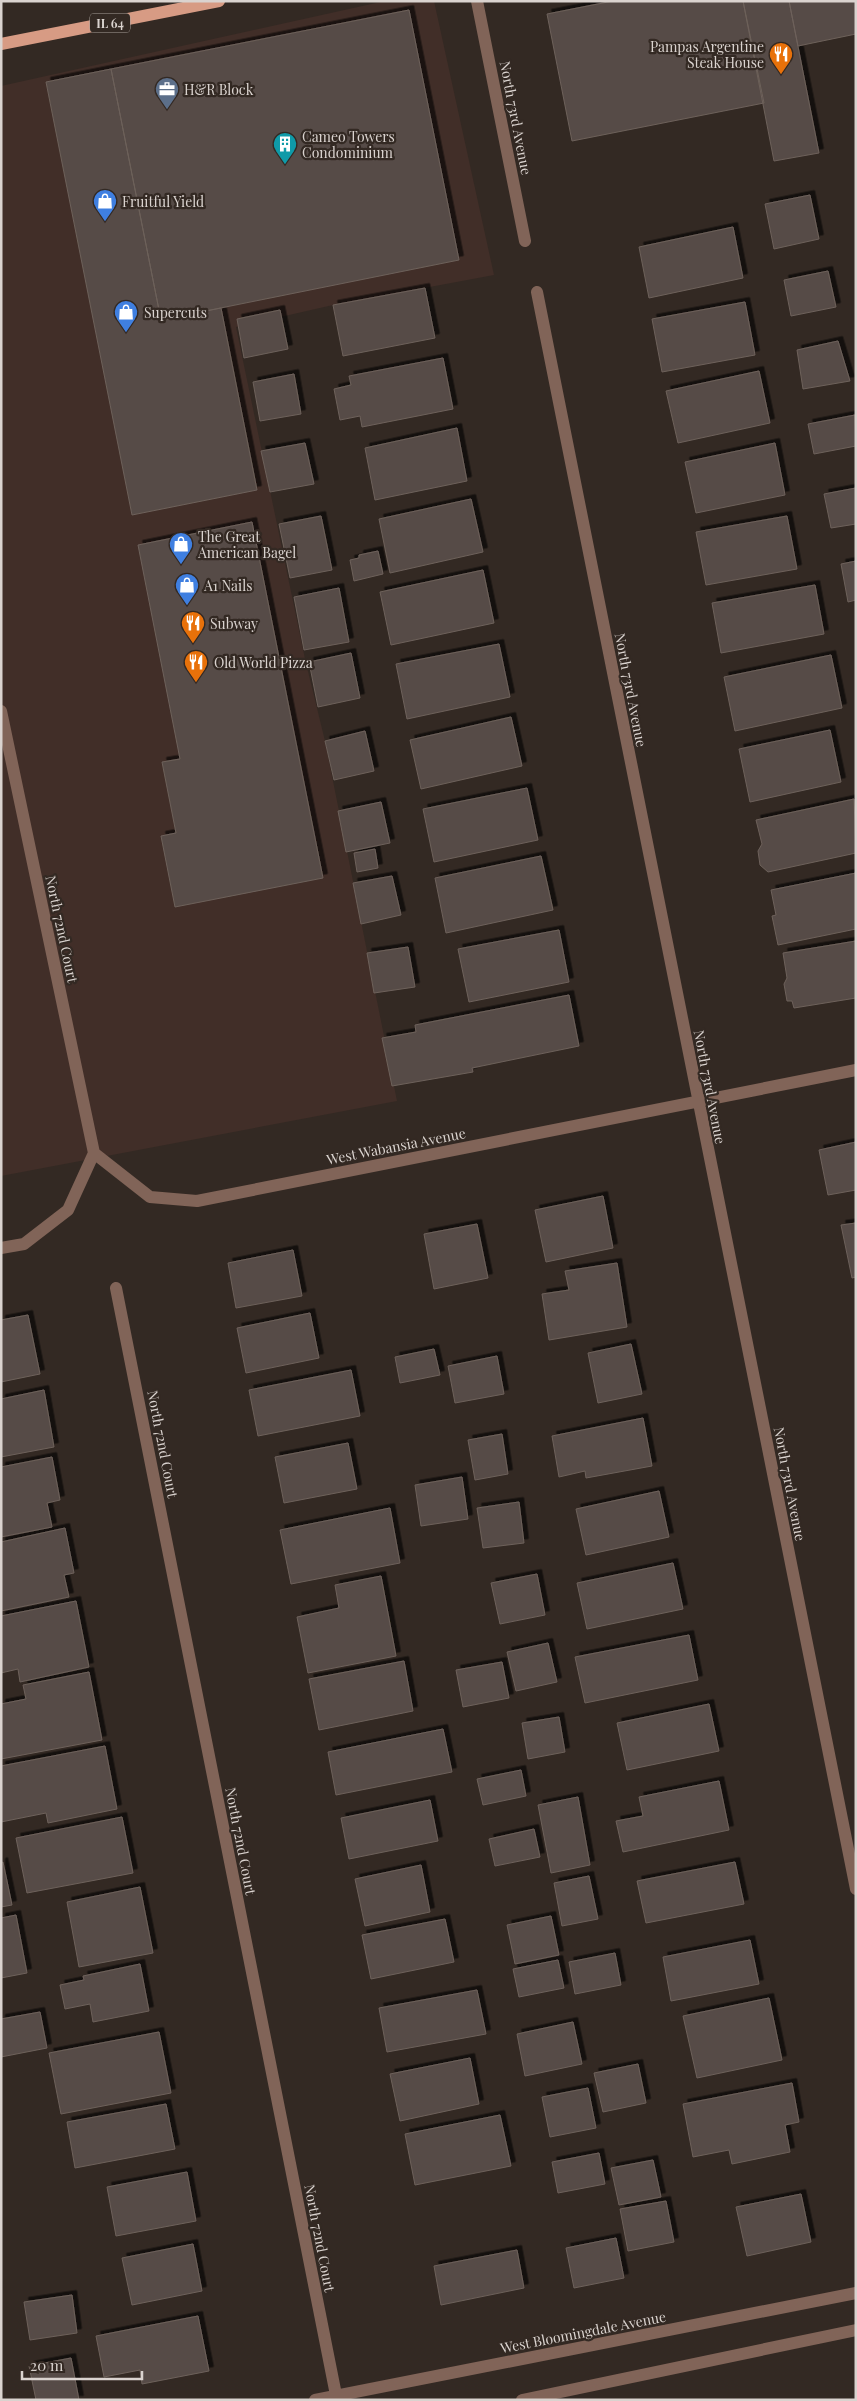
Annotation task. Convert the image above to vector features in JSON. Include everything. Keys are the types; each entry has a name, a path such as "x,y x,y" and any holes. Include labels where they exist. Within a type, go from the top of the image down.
{"main road":[{"name":"IL 64","path":"1,44 219,1"}],"street":[{"name":"North 73rd Avenue","path":"477,1 525,240"},
{"name":"North 73rd Avenue","path":"536,292 856,1888"},
{"name":"North 72nd Court","path":"1,711 94,1153"},
{"name":"West Wabansia Avenue","path":"94,1153 150,1197 198,1201 856,1070"},
{"path":"1,1248 24,1244 68,1210 94,1153"},
{"name":"North 72nd Court","path":"116,1288 336,2398"},
{"name":"West Bloomingdale Avenue","path":"315,2400 336,2398 856,2293"},
{"path":"522,2400 856,2330"}],"shaded area":[{"path":"385,1 434,1 494,275 333,305 236,327 305,659 325,741 397,1101 1,1176 1,86"}],"building":[{"path":"613,1 743,1 764,103 572,141 547,14"},
{"name":"Pampas Argentine Steak House","path":"743,1 789,1 819,153 774,161"},
{"path":"789,1 856,1 856,34 798,46"},
{"name":"Cameo Towers Condominium","path":"409,10 459,260 161,320 111,69"},
{"path":"111,69 161,320 221,308 257,490 132,515 46,82"},
{"path":"810,195 819,239 774,249 765,204"},
{"path":"733,227 743,278 649,298 639,247"},
{"path":"828,271 836,307 791,316 784,280"},
{"path":"425,288 435,338 343,356 333,305"},
{"path":"745,302 755,355 662,372 652,319"},
{"path":"280,310 288,349 244,358 237,319"},
{"path":"838,341 850,381 803,389 797,350"},
{"path":"443,358 453,409 362,427 360,416 340,420 334,389 351,385 349,376"},
{"path":"759,371 770,423 678,443 666,391"},
{"path":"294,374 301,414 260,421 253,382"},
{"path":"855,415 856,446 814,454 808,424"},
{"path":"457,428 467,481 375,500 365,448"},
{"path":"305,443 314,484 270,492 261,451"},
{"path":"775,443 785,495 696,513 685,462"},
{"path":"856,488 856,524 831,528 824,494"},
{"path":"471,499 483,552 390,573 379,519"},
{"path":"321,516 332,570 290,578 279,524"},
{"path":"787,516 797,569 706,585 696,532"},
{"path":"252,522 323,878 175,907 161,836 176,833 162,762 180,759 138,545"},
{"path":"378,551 383,574 354,581 350,560 359,558 359,555"},
{"path":"856,561 856,600 848,602 841,564"},
{"path":"483,570 494,623 391,645 380,592"},
{"path":"815,585 824,634 721,653 712,603"},
{"path":"339,588 349,642 304,650 294,597"},
{"path":"499,644 510,697 407,719 396,664"},
{"path":"351,653 360,698 318,707 309,662"},
{"path":"831,655 842,708 735,731 724,677"},
{"path":"511,717 522,766 421,789 410,740"},
{"path":"830,730 841,782 750,802 739,749"},
{"path":"365,731 374,771 334,780 325,741"},
{"path":"527,788 538,840 434,862 423,809"},
{"path":"854,799 856,853 768,872 760,865 758,851 762,844 756,820"},
{"path":"381,802 390,843 346,852 338,811"},
{"path":"375,849 378,868 357,872 354,853"},
{"path":"541,856 553,910 446,933 435,878"},
{"path":"856,873 856,929 778,945 772,916 776,915 771,890"},
{"path":"392,876 401,915 361,924 353,883"},
{"path":"559,930 569,982 469,1002 458,949"},
{"path":"856,941 856,998 794,1008 792,1001 787,1001 784,984 787,978 783,953"},
{"path":"408,947 415,987 374,993 367,953"},
{"path":"569,995 579,1046 472,1068 473,1072 392,1086 382,1038 416,1032 415,1025"},
{"path":"856,1142 856,1190 828,1195 819,1150"},
{"path":"603,1196 613,1248 546,1262 535,1210"},
{"path":"856,1223 856,1277 852,1278 841,1225"},
{"path":"477,1224 488,1278 434,1289 424,1234"},
{"path":"293,1250 302,1296 236,1308 228,1263"},
{"path":"617,1263 627,1327 549,1340 542,1294 569,1290 565,1271"},
{"path":"310,1313 319,1358 246,1373 237,1328"},
{"path":"28,1315 40,1374 1,1382 1,1320"},
{"path":"631,1344 642,1394 598,1403 588,1353"},
{"path":"434,1349 440,1375 400,1383 395,1357"},
{"path":"497,1356 504,1394 455,1403 448,1366"},
{"path":"351,1370 360,1416 258,1436 249,1390"},
{"path":"44,1390 54,1447 1,1457 1,1399"},
{"path":"643,1418 652,1466 586,1478 585,1471 559,1477 552,1436"},
{"path":"502,1434 508,1474 475,1480 468,1440"},
{"path":"348,1443 357,1489 284,1503 275,1457"},
{"path":"52,1457 60,1500 47,1503 52,1527 1,1537 1,1467"},
{"path":"462,1477 468,1519 421,1526 415,1485"},
{"path":"659,1491 669,1537 586,1555 576,1509"},
{"path":"519,1502 524,1543 483,1548 477,1508"},
{"path":"390,1508 400,1563 291,1584 280,1530"},
{"path":"65,1528 74,1573 64,1575 69,1597 1,1611 1,1542"},
{"path":"673,1563 683,1609 587,1629 577,1583"},
{"path":"537,1574 545,1615 500,1624 491,1583"},
{"path":"381,1576 396,1656 308,1673 297,1617 339,1608 335,1585"},
{"path":"76,1601 89,1667 20,1682 18,1669 1,1673 1,1616"},
{"path":"689,1635 698,1680 585,1703 575,1657"},
{"path":"548,1643 557,1682 516,1691 507,1652"},
{"path":"404,1661 413,1711 319,1730 309,1679"},
{"path":"502,1662 509,1698 463,1707 456,1670"},
{"path":"89,1672 102,1740 1,1759 1,1704 26,1699 23,1685"},
{"path":"709,1704 719,1751 627,1770 617,1723"},
{"path":"559,1717 565,1752 528,1759 522,1723"},
{"path":"443,1729 452,1772 336,1795 328,1752"},
{"path":"105,1746 117,1809 48,1823 46,1813 1,1822 1,1766"},
{"path":"521,1770 526,1796 483,1805 477,1779"},
{"path":"719,1781 729,1830 623,1852 616,1821 643,1816 639,1797"},
{"path":"578,1797 590,1865 551,1873 538,1805"},
{"path":"430,1800 438,1841 349,1859 341,1818"},
{"path":"122,1817 133,1873 27,1893 16,1838"},
{"path":"534,1829 540,1857 495,1866 489,1839"},
{"path":"3,1862 12,1905 1,1907 1,1863"},
{"path":"735,1862 744,1904 646,1923 637,1881"},
{"path":"421,1865 430,1912 365,1926 355,1879"},
{"path":"589,1876 598,1919 562,1926 554,1883"},
{"path":"140,1887 153,1953 79,1967 67,1902"},
{"path":"16,1915 27,1973 1,1978 1,1918"},
{"path":"551,1916 559,1955 515,1964 507,1925"},
{"path":"445,1919 454,1962 371,1979 362,1935"},
{"path":"750,1940 759,1984 671,2001 663,1957"},
{"path":"615,1953 621,1985 575,1994 569,1962"},
{"path":"558,1960 564,1988 519,1997 513,1969"},
{"path":"140,1964 149,2011 93,2022 90,2004 65,2009 60,1985 84,1980 83,1976"},
{"path":"477,1990 486,2034 387,2052 379,2008"},
{"path":"769,1998 782,2060 697,2078 683,2016"},
{"path":"40,2012 47,2048 1,2057 1,2019"},
{"path":"573,2022 582,2064 525,2076 517,2034"},
{"path":"159,2032 171,2093 61,2114 49,2053"},
{"path":"470,2058 479,2104 400,2121 390,2074"},
{"path":"638,2064 646,2103 603,2112 594,2073"},
{"path":"792,2083 799,2122 785,2125 790,2152 732,2164 729,2150 693,2157 683,2104"},
{"path":"588,2088 596,2128 550,2137 542,2097"},
{"path":"166,2104 175,2149 75,2168 67,2122"},
{"path":"500,2115 511,2166 415,2185 405,2134"},
{"path":"599,2153 605,2184 558,2193 552,2162"},
{"path":"653,2160 661,2197 619,2205 611,2168"},
{"path":"187,2172 196,2221 116,2236 107,2187"},
{"path":"801,2194 811,2242 747,2256 736,2207"},
{"path":"666,2201 674,2242 628,2251 620,2209"},
{"path":"616,2238 624,2278 574,2288 566,2248"},
{"path":"193,2244 202,2291 132,2305 122,2258"},
{"path":"517,2250 524,2288 441,2305 434,2266"},
{"path":"72,2295 77,2333 30,2340 24,2302"},
{"path":"198,2316 209,2371 142,2384 140,2370 104,2377 96,2336"},
{"path":"71,2358 79,2400 36,2400 29,2366"}],"place":[{"name":"Pampas Argentine Steak House","path":"781,75"},
{"name":"H&R Block","path":"167,110"},
{"name":"Cameo Towers Condominium","path":"285,165"},
{"name":"Fruitful Yield","path":"105,222"},
{"name":"Supercuts","path":"126,333"},
{"name":"The Great American Bagel","path":"181,565"},
{"name":"A1 Nails","path":"187,606"},
{"name":"Subway","path":"193,644"},
{"name":"Old World Pizza","path":"196,683"}]}
